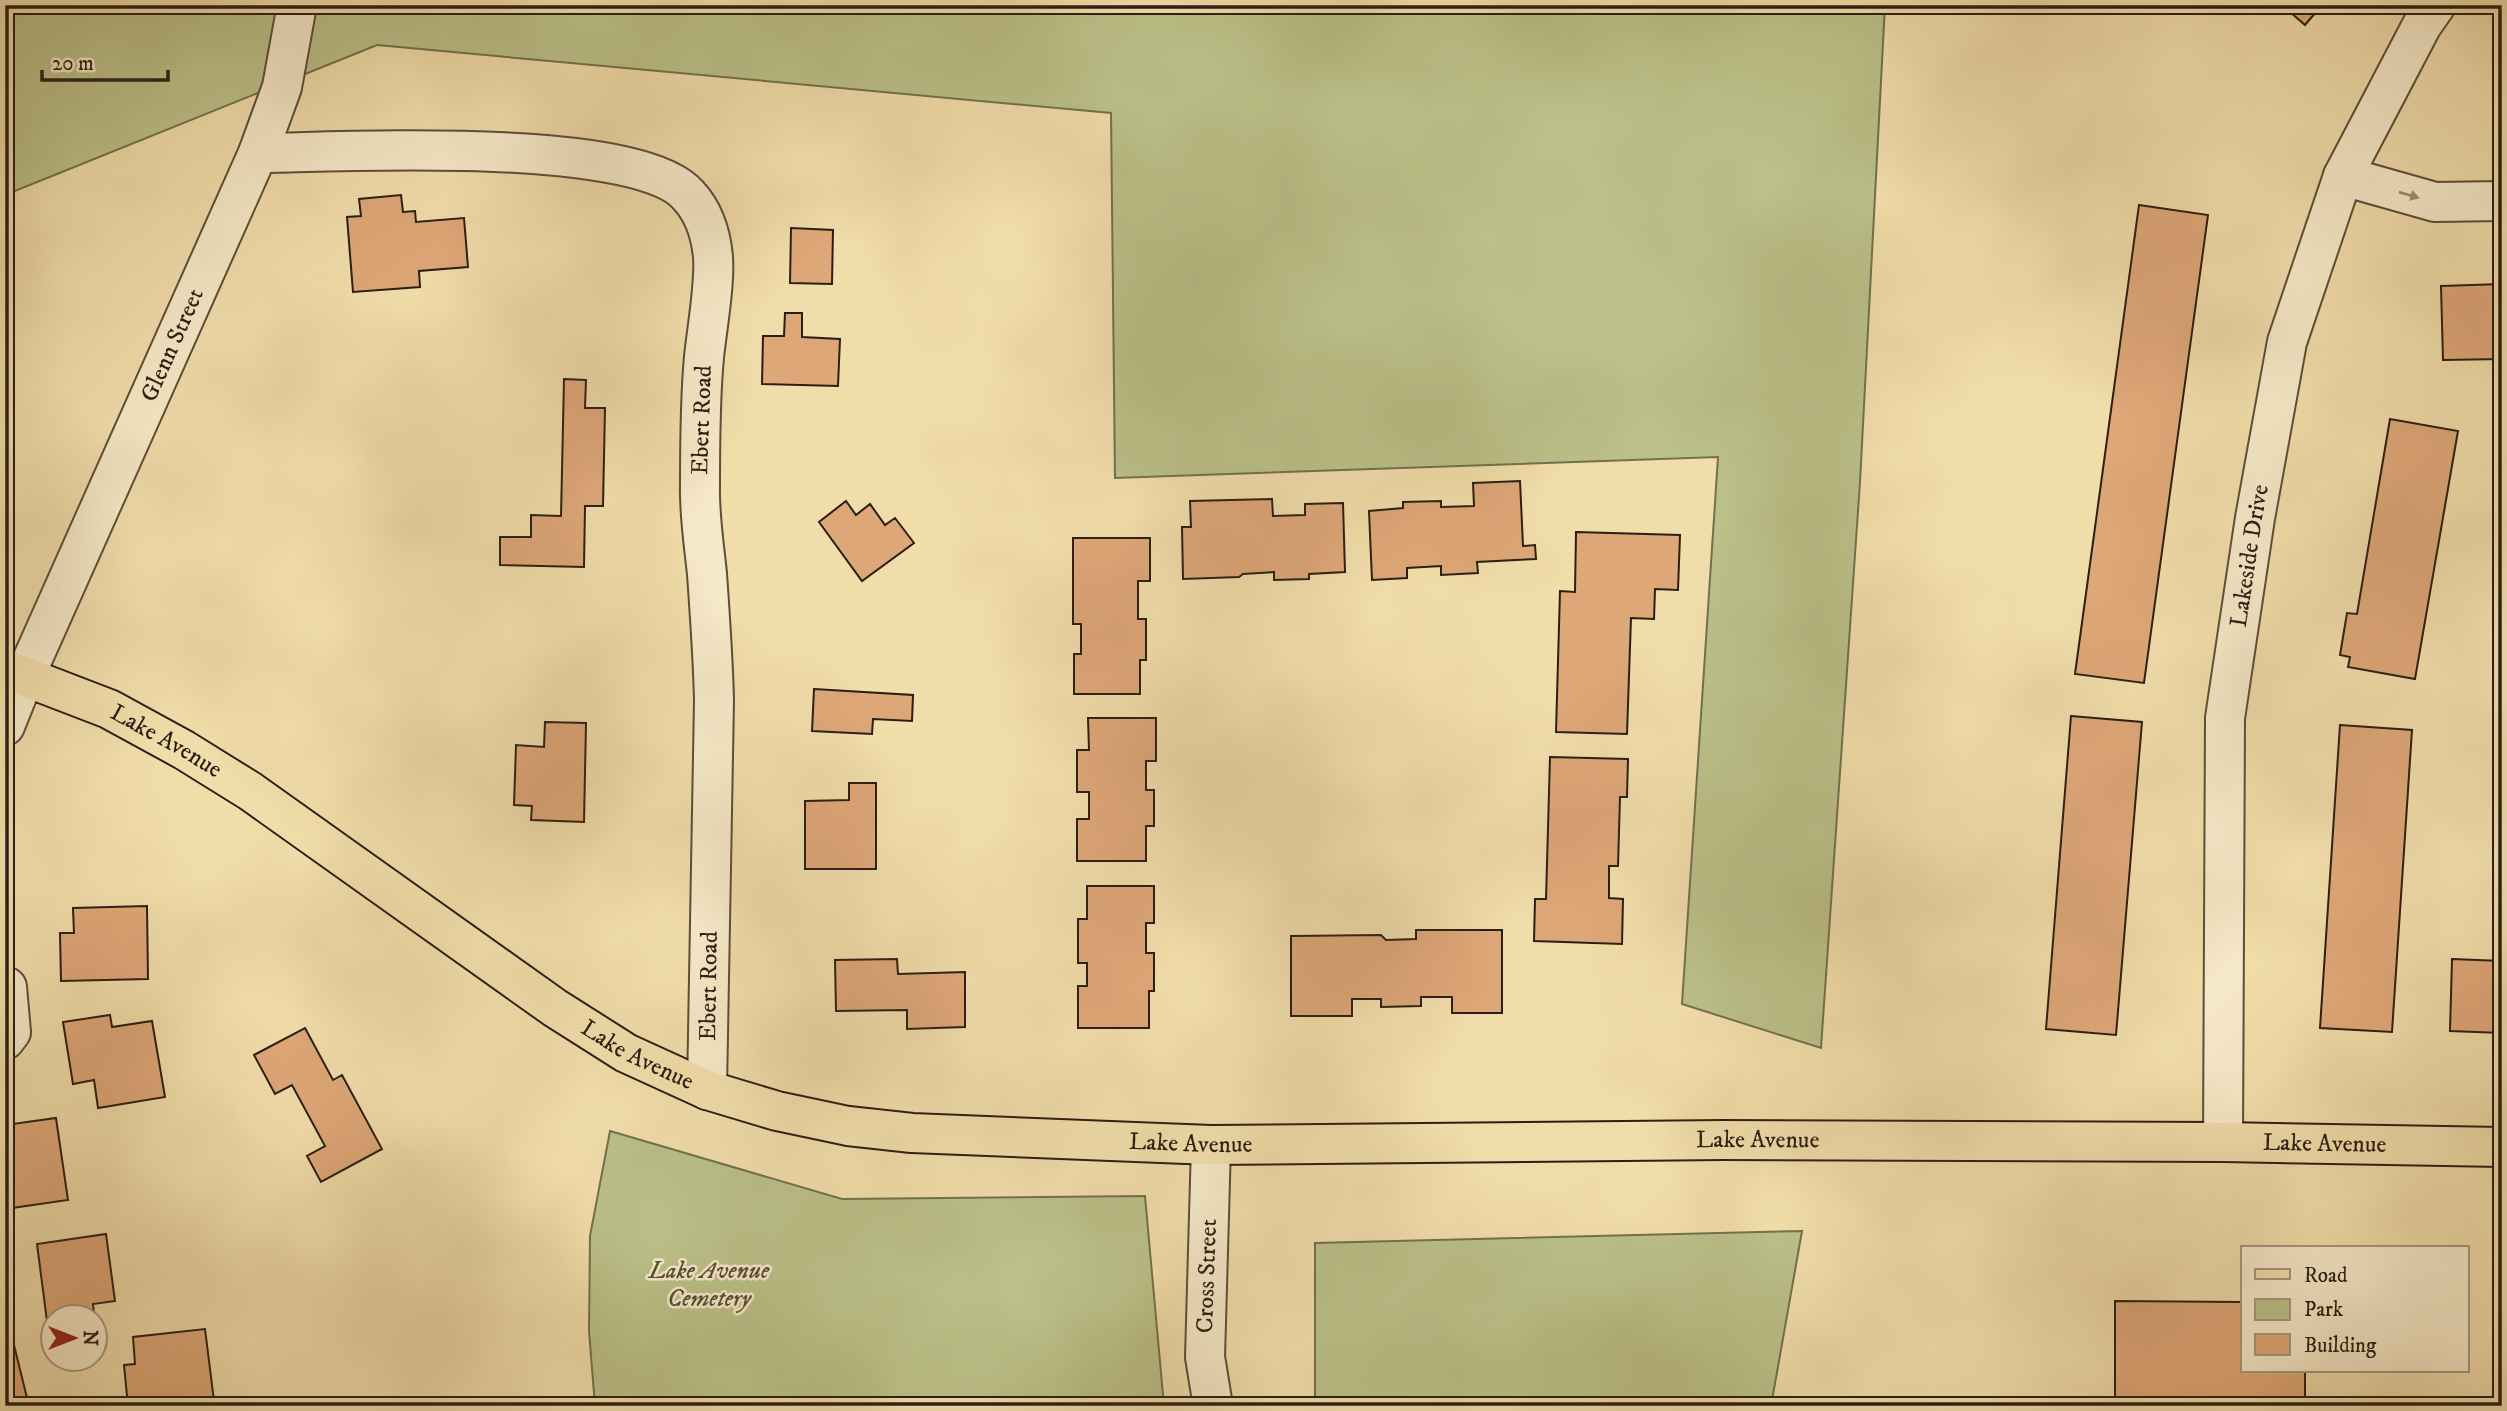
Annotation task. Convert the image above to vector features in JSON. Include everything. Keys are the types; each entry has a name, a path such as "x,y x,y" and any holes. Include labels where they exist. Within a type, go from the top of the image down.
{"main road":[{"name":"Lake Avenue","path":"15,673 109,709 184,750 250,791 555,1008 626,1053 707,1090 777,1111 848,1126 912,1133 1211,1145 1723,1140 2223,1142 2502,1147"}],"street":[{"name":"Glenn Street","path":"5,726 15,673 258,153 282,87 297,5"},
{"name":"Lakeside Drive","path":"2223,1142 2225,718 2255,518 2287,342 2343,176 2422,24 2437,5"},
{"name":"Ebert Road","path":"258,153 428,152 577,157 628,166 662,176 688,194 708,226 713,259 703,368 700,488 712,637 714,700 707,1090"},
{"path":"2343,176 2435,202 2502,201"},
{"path":"5,1040 11,1032 7,987"},
{"name":"Cross Street","path":"1211,1145 1205,1357 1213,1406"}],"green space":[{"path":"5,5 1885,5 1860,482 1821,1048 1682,1004 1718,457 1115,478 1111,113 377,45 5,195"},
{"name":"Lake Avenue Cemetery","path":"610,1131 842,1199 1145,1196 1164,1406 595,1406 589,1331 590,1236"},
{"path":"1802,1231 1771,1406 1315,1406 1315,1243"}],"building":[{"path":"2282,5 2322,5 2305,25"},
{"path":"401,195 403,212 415,211 416,222 464,218 468,267 419,271 420,287 353,292 347,217 361,216 359,199"},
{"path":"2139,205 2208,215 2144,683 2075,674"},
{"path":"791,228 833,230 832,284 790,283"},
{"path":"2502,284 2502,359 2443,360 2441,286"},
{"path":"785,313 802,313 802,337 840,339 838,386 762,384 763,336 784,336"},
{"path":"564,379 586,380 585,408 605,408 603,506 585,506 584,567 500,565 500,537 531,537 531,515 561,516"},
{"path":"2390,419 2458,431 2415,679 2348,667 2350,657 2340,655 2347,613 2357,614"},
{"path":"1520,481 1523,546 1535,545 1536,559 1477,562 1478,573 1441,575 1441,566 1407,568 1407,578 1372,580 1369,511 1403,508 1403,502 1441,501 1441,507 1474,506 1473,483"},
{"path":"1272,499 1273,516 1305,515 1305,504 1343,503 1345,572 1309,574 1309,579 1274,580 1274,572 1243,574 1239,577 1183,579 1182,527 1191,527 1190,501"},
{"path":"846,501 856,515 870,504 885,525 895,518 914,543 862,581 819,522"},
{"path":"1576,532 1680,535 1678,590 1655,589 1654,619 1631,618 1627,734 1556,732 1560,591 1575,592"},
{"path":"1073,538 1150,538 1150,581 1138,581 1138,619 1146,619 1146,660 1140,660 1140,694 1074,694 1074,654 1081,654 1081,624 1073,624"},
{"path":"814,689 913,695 912,721 873,719 872,734 812,731"},
{"path":"2071,716 2142,722 2116,1035 2046,1029"},
{"path":"1088,718 1156,718 1156,761 1146,761 1146,790 1154,790 1154,826 1146,826 1146,861 1077,861 1077,819 1089,819 1089,792 1077,792 1077,750 1089,750"},
{"path":"545,722 586,723 584,822 531,820 532,806 514,805 516,745 544,747"},
{"path":"2340,725 2412,730 2392,1032 2320,1028"},
{"path":"1550,757 1628,759 1627,797 1620,797 1618,866 1609,866 1609,898 1623,899 1622,944 1534,941 1535,899 1546,899"},
{"path":"849,783 876,783 876,869 805,869 805,801 849,800"},
{"path":"1087,886 1154,886 1154,923 1146,923 1146,953 1154,953 1154,991 1149,991 1149,1028 1078,1028 1078,986 1087,986 1087,963 1078,963 1078,919 1087,919"},
{"path":"147,906 148,979 61,981 60,933 74,933 73,908"},
{"path":"1416,930 1502,930 1502,1013 1452,1013 1452,997 1421,997 1421,1006 1381,1007 1381,999 1352,999 1352,1016 1291,1016 1291,936 1381,935 1386,940 1416,939"},
{"path":"897,959 898,974 965,972 965,1027 907,1029 907,1010 836,1011 835,960"},
{"path":"2452,959 2502,961 2502,1033 2450,1031"},
{"path":"110,1015 112,1027 152,1021 165,1097 98,1108 94,1080 73,1084 63,1022"},
{"path":"305,1028 333,1080 342,1075 382,1149 321,1182 307,1156 325,1146 292,1085 275,1094 254,1055"},
{"path":"56,1118 68,1200 5,1209 5,1125"},
{"path":"106,1234 115,1301 45,1302 37,1244"},
{"path":"2115,1301 2241,1302 2241,1372 2305,1372 2305,1406 2115,1406"},
{"path":"205,1329 214,1401 170,1406 128,1406 124,1365 135,1364 133,1337"},
{"path":"12,1337 29,1406 5,1406 5,1339"}]}
